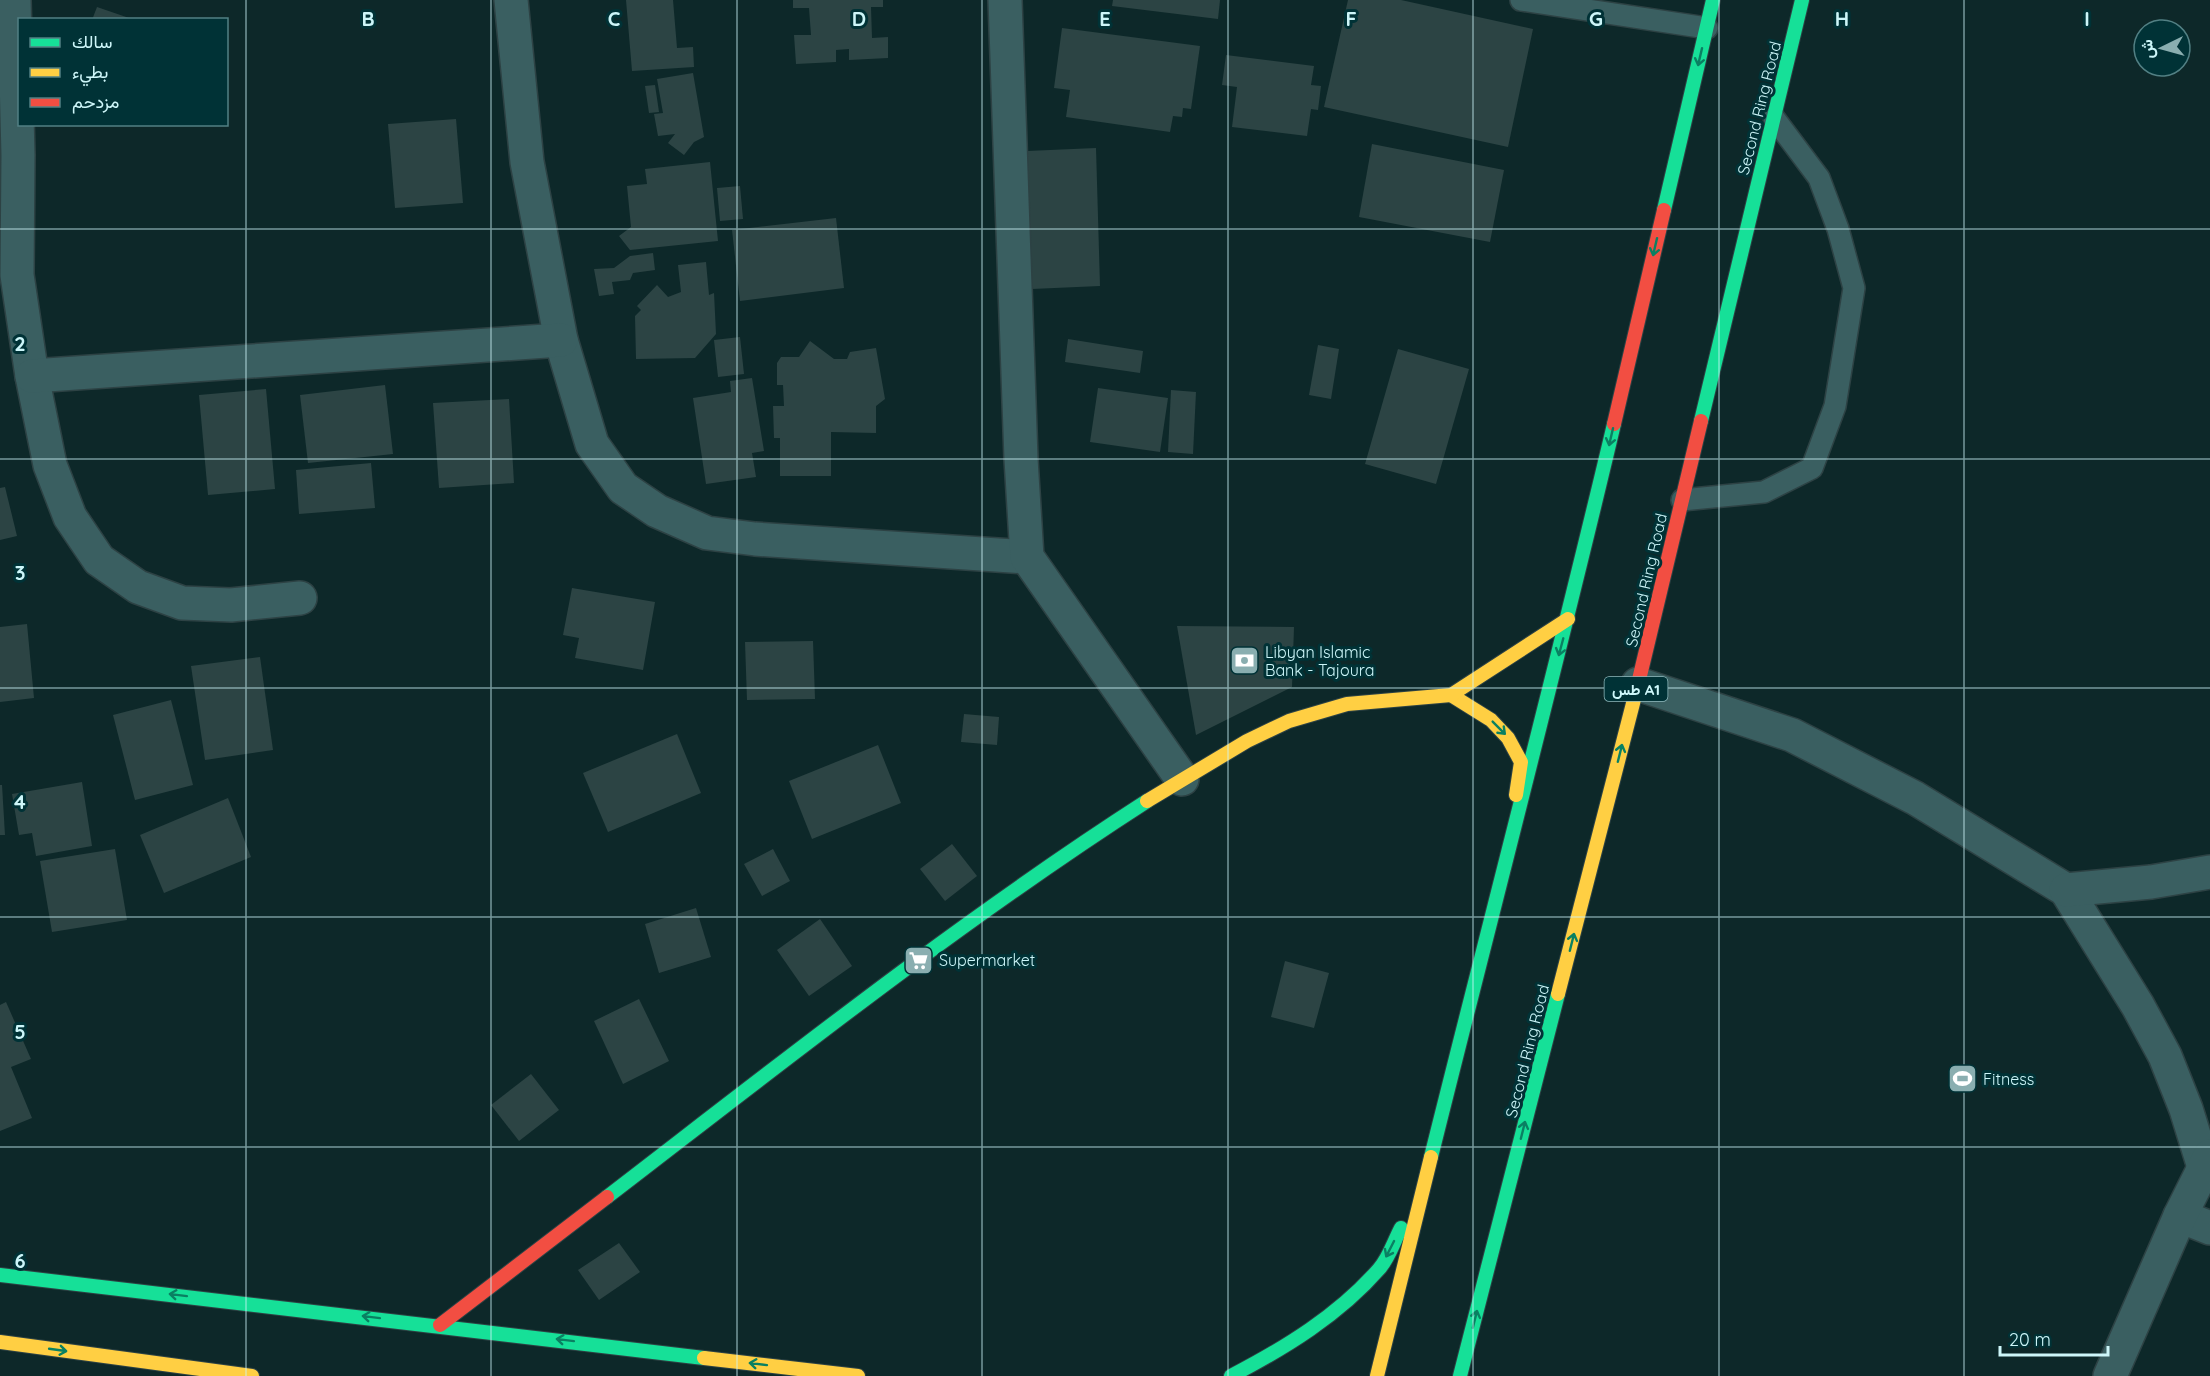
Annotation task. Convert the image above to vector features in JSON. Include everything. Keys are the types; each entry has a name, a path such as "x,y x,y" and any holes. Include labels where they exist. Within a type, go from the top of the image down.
{"main road":[{"path":"1377,1376 1507,853 1568,619 1713,0"},
{"name":"Second Ring Road","path":"1460,1376 1638,684 1802,0"},
{"path":"440,1325 932,949 1076,847 1182,779 1247,741 1289,721 1347,704 1451,695 1568,619"},
{"path":"1451,695 1491,720 1508,738 1521,762 1507,853"},
{"path":"1231,1376 1308,1332 1346,1301 1381,1267 1407,1216 1421,1199"},
{"path":"0,1275 440,1325 811,1373 858,1376"},
{"path":"0,1342 252,1376"}],"street":[{"path":"14,0 18,155 8,275 50,465 70,517 99,560 138,587 182,603 231,604 300,598"},
{"path":"512,0 527,162 561,340 592,444 623,488 657,511 707,534 1027,557"},
{"path":"1005,0 1021,459 1027,557 1182,779"},
{"path":"32,376 561,340"},
{"path":"1638,684 1792,735 1915,798 2066,890 2138,1006 2165,1056 2207,1161 2180,1216 2110,1376"},
{"path":"2066,890 2151,882 2210,872"},
{"path":"2180,1216 2210,1228"}],"lane":[{"path":"1521,0 1707,28"},
{"path":"1682,500 1764,492 1812,468 1835,406 1854,288 1838,229 1819,178 1774,118"}],"building":[{"path":"626,0 673,0 677,48 693,47 694,67 632,71"},
{"path":"793,0 883,0 883,7 871,7 872,38 888,37 888,58 849,60 849,49 836,50 836,62 796,64 794,35 811,35 809,8 793,8"},
{"path":"1113,0 1220,0 1218,19 1112,6"},
{"path":"1348,0 1401,0 1533,29 1508,147 1324,107"},
{"path":"97,7 129,18 93,18"},
{"path":"1062,28 1200,46 1191,109 1183,108 1182,117 1173,116 1170,132 1066,117 1070,90 1054,88"},
{"path":"1226,55 1314,66 1311,85 1321,86 1318,110 1311,109 1307,136 1232,127 1237,87 1222,85"},
{"path":"693,73 704,137 694,142 684,155 668,143 675,134 658,136 654,114 663,113 657,79"},
{"path":"655,85 659,112 649,113 645,86"},
{"path":"456,119 463,203 395,208 388,124"},
{"path":"1372,144 1504,170 1490,242 1359,217"},
{"path":"1096,148 1100,286 1032,289 1027,151"},
{"path":"710,162 718,241 630,250 619,236 631,227 627,186 647,184 645,169"},
{"path":"740,186 743,219 720,221 717,188"},
{"path":"836,218 844,288 740,301 732,230"},
{"path":"653,253 655,270 633,273 630,280 612,282 614,294 599,296 594,269 614,268 630,256"},
{"path":"706,262 709,295 714,293 716,334 695,358 636,359 635,316 641,310 637,306 657,285 668,297 681,292 678,265"},
{"path":"740,337 744,374 718,377 714,340"},
{"path":"1068,339 1143,351 1140,373 1065,362"},
{"path":"810,341 834,359 847,359 850,352 876,348 885,399 876,406 876,433 831,432 831,476 780,476 780,438 774,438 773,406 784,406 783,385 777,385 777,363 781,357 799,357"},
{"path":"1318,345 1339,349 1331,399 1309,395"},
{"path":"1398,349 1469,369 1436,484 1365,464"},
{"path":"752,378 764,451 752,453 756,477 706,484 693,398 731,392 730,381"},
{"path":"385,385 393,454 308,463 300,395"},
{"path":"1098,388 1168,398 1160,452 1090,442"},
{"path":"266,389 275,489 208,495 199,395"},
{"path":"1171,390 1196,392 1193,454 1168,452"},
{"path":"509,399 514,483 439,488 433,403"},
{"path":"371,463 375,508 299,514 296,470"},
{"path":"5,487 17,536 0,540 0,488"},
{"path":"572,588 655,602 643,670 575,658 579,638 563,635"},
{"path":"27,624 34,698 0,702 0,627"},
{"path":"1177,626 1294,627 1292,687 1196,735"},
{"path":"813,641 815,699 747,700 745,642"},
{"path":"260,657 273,750 205,760 191,666"},
{"path":"171,700 193,785 135,800 113,715"},
{"path":"964,714 999,717 997,745 961,742"},
{"path":"677,734 701,793 608,832 583,773"},
{"path":"878,745 901,803 812,839 789,781"},
{"path":"82,782 92,846 36,856 32,833 19,835 12,794"},
{"path":"0,785 2,785 5,835 0,835"},
{"path":"228,798 251,857 164,893 140,835"},
{"path":"952,844 977,876 945,901 920,869"},
{"path":"115,849 127,920 52,932 40,861"},
{"path":"773,849 790,881 762,896 744,864"},
{"path":"696,908 711,957 659,973 645,924"},
{"path":"820,919 852,966 809,996 777,950"},
{"path":"1285,961 1329,973 1314,1028 1271,1017"},
{"path":"639,999 669,1061 623,1084 594,1021"},
{"path":"6,1002 31,1059 11,1067 32,1118 0,1131 0,1005"},
{"path":"531,1074 559,1110 519,1141 491,1105"},
{"path":"619,1243 640,1272 599,1300 578,1270"}],"traffic: fast":[{"path":"1664,210 1713,0"},
{"path":"1701,421 1802,0"},
{"path":"1431,1157 1614,424"},
{"path":"607,1197 940,944 1077,847 1147,801"},
{"path":"1460,1376 1558,994"},
{"path":"1231,1376 1291,1342 1347,1301 1383,1265 1401,1228"},
{"path":"0,1275 704,1358"}],"traffic: slow":[{"path":"1147,801 1247,741 1289,721 1347,704 1451,695 1568,619"},
{"path":"1558,994 1638,684"},
{"path":"1451,695 1491,720 1508,738 1521,762 1516,795"},
{"path":"1377,1376 1431,1157"},
{"path":"0,1342 252,1376"},
{"path":"704,1358 858,1376"}],"traffic: jam":[{"path":"1614,424 1664,210"},
{"path":"1638,684 1701,421"},
{"path":"440,1325 607,1197"}],"place":[{"name":"Libyan Islamic Bank - Tajoura","path":"1244,661"},
{"name":"Supermarket","path":"918,960"},
{"name":"Fitness","path":"1962,1079"}]}
